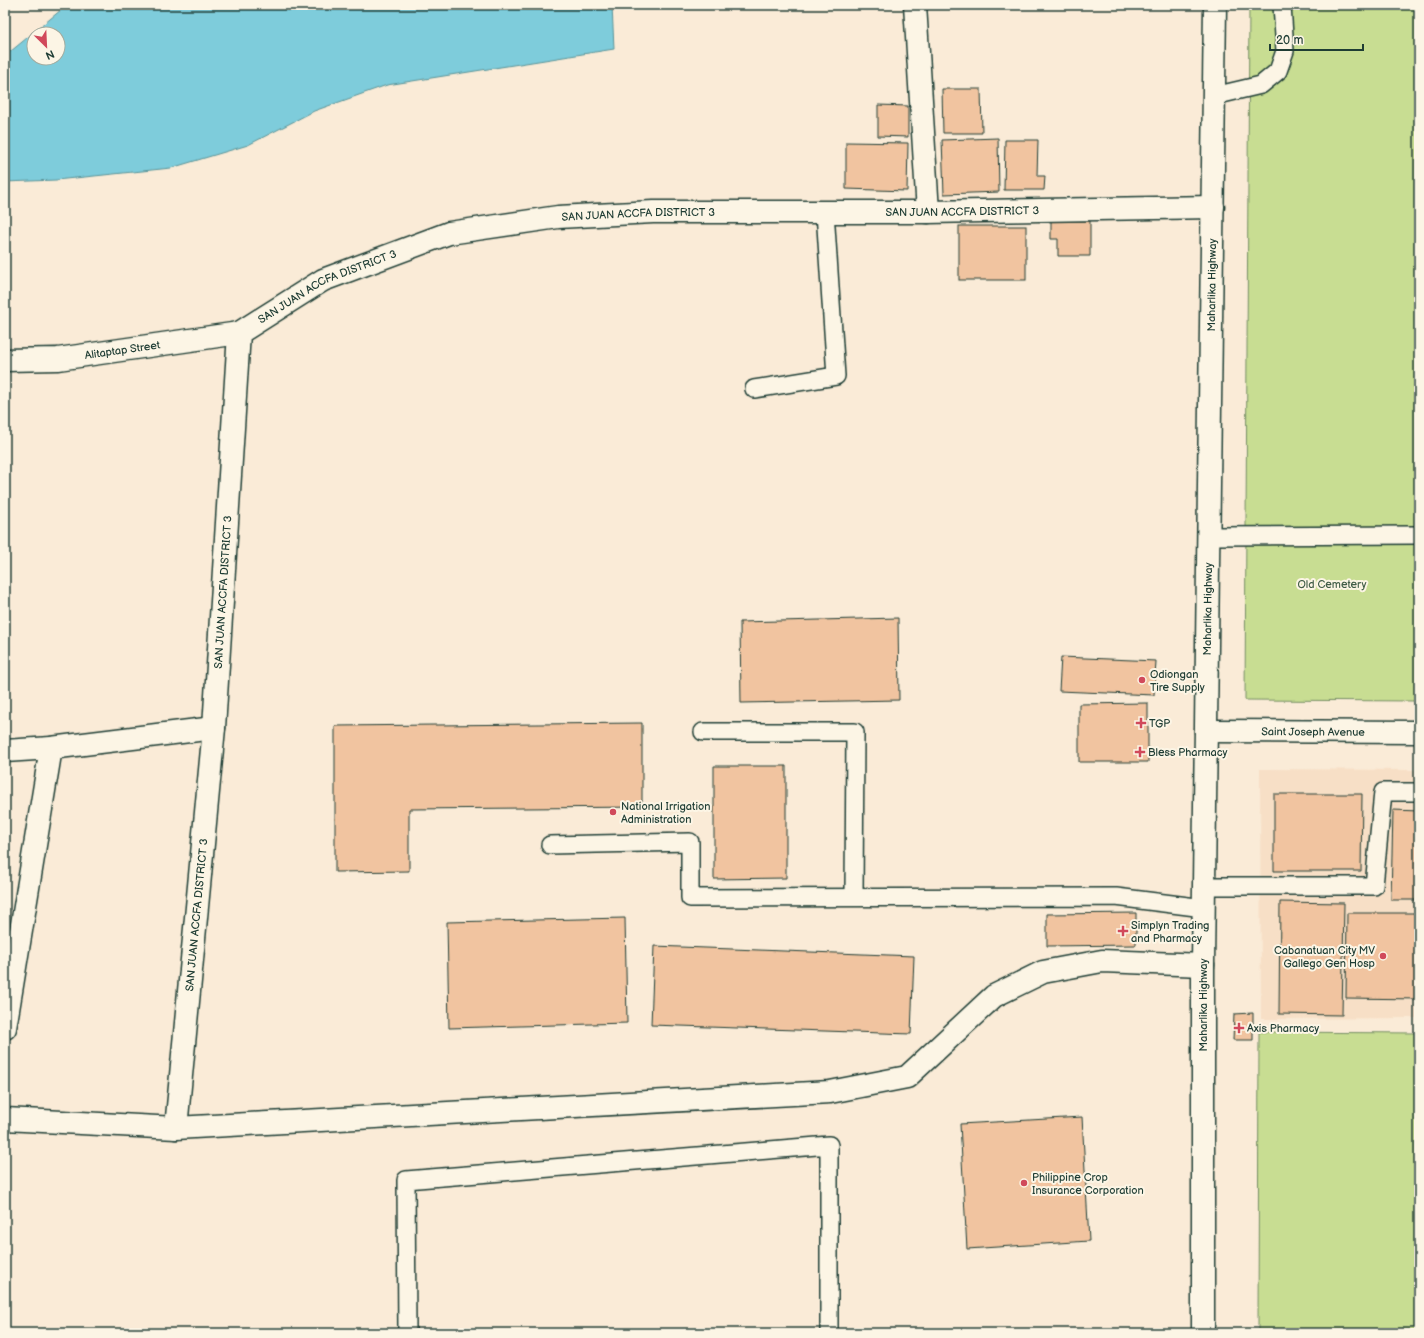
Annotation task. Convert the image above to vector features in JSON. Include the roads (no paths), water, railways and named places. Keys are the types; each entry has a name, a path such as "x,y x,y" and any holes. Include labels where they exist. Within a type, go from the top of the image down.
{"street":[{"path":"915,5 928,212"},
{"name":"Maharlika Highway","path":"1203,1333 1203,964 1215,5"},
{"name":"SAN JUAN ACCFA DISTRICT 3","path":"176,1128 214,728 239,333 323,280 449,233 558,217 653,212 928,212 1213,207"},
{"name":"Alitaptap Street","path":"5,360 58,359 239,333"},
{"path":"5,752 51,748 214,728"},
{"name":"Saint Joseph Avenue","path":"1206,731 1419,732"},
{"path":"5,1028 51,748"},
{"path":"5,1119 176,1128 830,1092 907,1077 994,996 1043,972 1102,961 1203,964"}],"lane":[{"path":"1214,96 1260,85 1278,71 1285,50 1282,5"},
{"path":"754,389 836,376 825,212"},
{"path":"1209,536 1419,535"},
{"path":"703,732 855,732 854,897"},
{"path":"1204,886 1374,886 1383,792 1419,792"},
{"path":"550,845 690,842 690,898 1116,897 1204,908"},
{"path":"407,1333 406,1180 829,1145 829,1333"}],"water":[{"path":"67,5 612,5 614,49 387,85 314,111 248,145 171,168 56,180 5,182 5,56 26,39 26,66 66,66 66,26 41,26"}],"place":[{"name":"Odiongan Tire Supply","path":"1142,680"},
{"name":"TGP","path":"1141,723"},
{"name":"Bless Pharmacy","path":"1140,752"},
{"name":"National Irrigation Administration","path":"613,812"},
{"name":"Simplyn Trading and Pharmacy","path":"1123,931"},
{"name":"Cabanatuan City MV Gallego Gen Hosp","path":"1383,956"},
{"name":"Axis Pharmacy","path":"1239,1028"},
{"name":"Philippine Crop Insurance Corporation","path":"1024,1183"}],"park label":[{"name":"Old Cemetery","path":"1332,584"}]}
